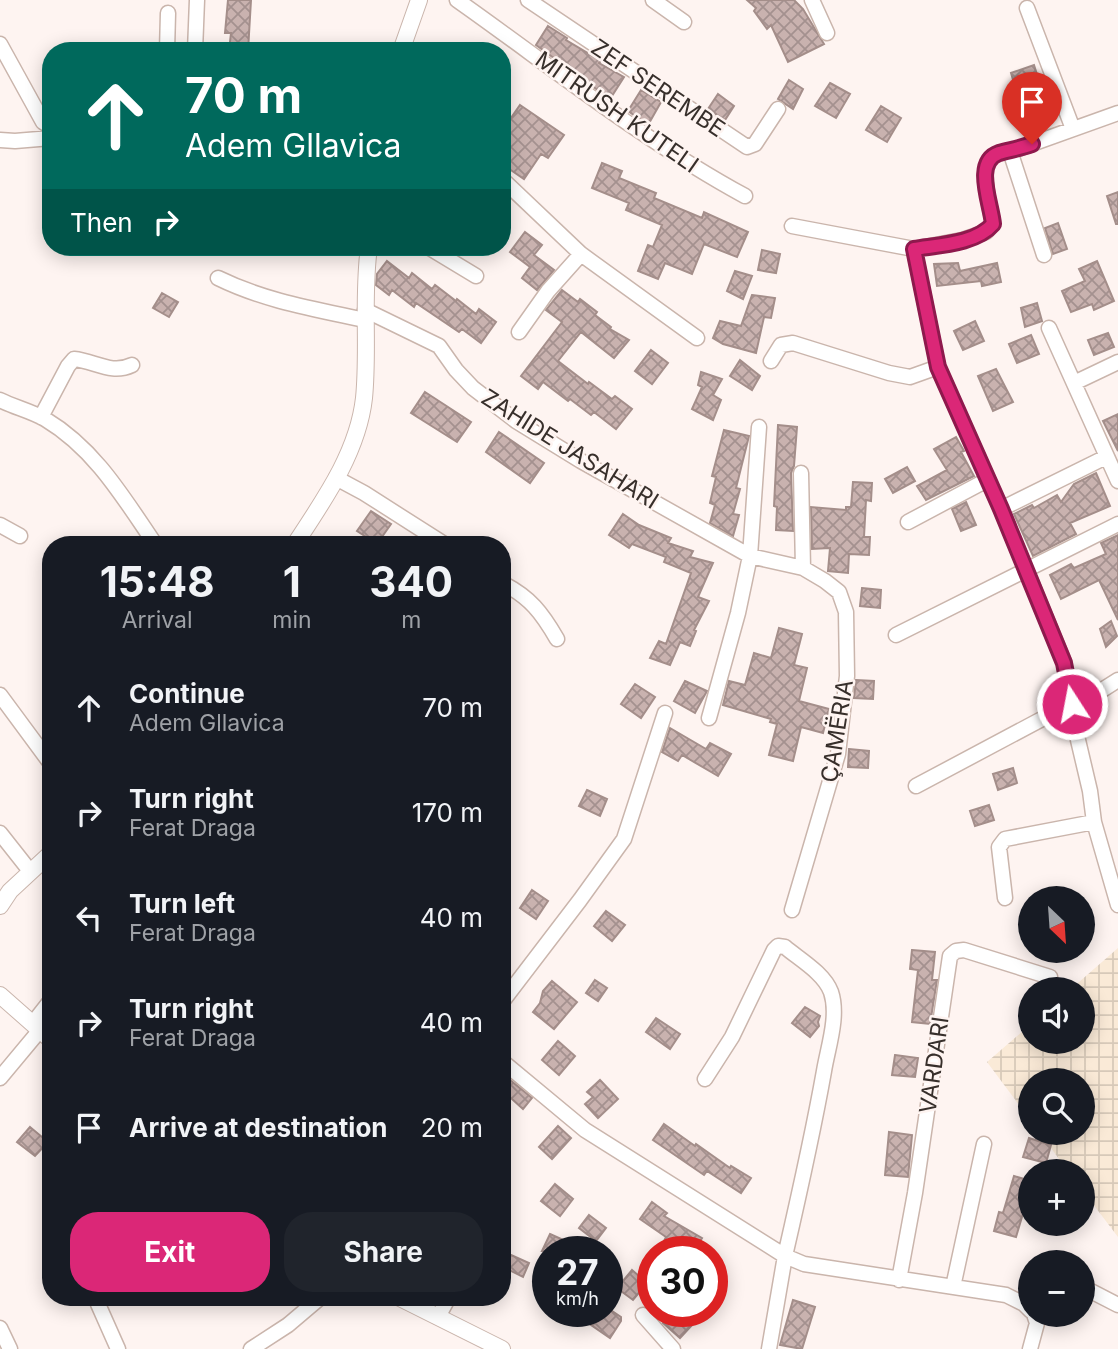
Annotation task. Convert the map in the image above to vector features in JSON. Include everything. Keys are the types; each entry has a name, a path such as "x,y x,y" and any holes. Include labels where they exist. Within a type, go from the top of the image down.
{"street":[{"path":"195,42 197,0"},
{"path":"404,42 419,0"},
{"name":"MITRUSH KUTELI","path":"457,0 647,138 695,169 745,196"},
{"name":"ZEF SEREMBE","path":"528,0 747,147 755,144 778,109"},
{"path":"653,0 684,22"},
{"path":"812,0 828,33"},
{"path":"1027,8 1073,130"},
{"path":"167,42 168,13"},
{"path":"0,44 42,120"},
{"path":"792,226 914,249 962,240 986,232 993,224 984,172 987,161 998,154 1118,113"},
{"path":"0,140 15,142 42,139"},
{"path":"1010,151 1044,254"},
{"path":"511,188 581,254 697,338"},
{"path":"914,249 938,367 1001,509 1064,663 1073,723 1090,791 1094,822 1118,905"},
{"path":"519,332 548,291 581,254"},
{"path":"300,536 336,478 353,443 363,400 368,256"},
{"path":"444,256 476,276"},
{"name":"ZAHIDE JASAHARI","path":"218,278 245,291 282,303 365,315 439,346 473,388 516,421 581,461 750,556"},
{"path":"1049,328 1118,481"},
{"path":"771,361 781,345 793,343 910,377 938,367"},
{"path":"41,417 74,359 107,368 125,369 132,365"},
{"path":"1074,383 1118,362"},
{"path":"0,400 41,417 63,430 117,486 150,536"},
{"path":"709,718 738,613 750,556 759,427"},
{"path":"1001,509 1106,457"},
{"path":"801,473 803,568"},
{"path":"336,478 431,536"},
{"path":"908,522 987,480"},
{"path":"896,635 1118,524"},
{"path":"0,525 20,536"},
{"name":"ÇAMËRIA","path":"750,556 803,568 839,592 846,612 846,676 838,754 792,910"},
{"path":"511,588 540,610 557,639"},
{"path":"916,786 1118,680"},
{"path":"0,695 42,752"},
{"path":"511,990 624,839 665,713"},
{"path":"1005,898 999,847 1005,839 1094,822"},
{"path":"0,833 30,871"},
{"path":"0,906 10,891 42,861"},
{"path":"705,1079 732,1037 778,946 785,947 825,981 831,992 833,1022 785,1256 769,1349"},
{"name":"VARDARI","path":"899,1280 915,1194 950,956 956,951 964,950 1050,977"},
{"path":"0,995 41,1031 0,1078"},
{"path":"511,1069 584,1130 785,1256 804,1264 1006,1295 1018,1301"},
{"path":"953,1287 984,1144"},
{"path":"1095,1293 1118,1305"},
{"path":"100,1306 118,1349"},
{"path":"251,1349 288,1325 310,1306"},
{"path":"416,1306 502,1349"},
{"path":"438,1317 444,1306"},
{"path":"654,1327 673,1349"},
{"path":"1030,1349 1036,1327"},
{"path":"0,1328 10,1349"}],"shaded area":[{"path":"1118,948 1118,1237 1095,1207 1095,1159 1059,1159 1049,1145 1095,1145 1095,1068 1018,1068 1018,1104 987,1062 1018,1035 1018,1054 1095,1054 1095,977 1085,977"}],"building":[{"path":"228,0 251,0 249,42 230,42 231,33 225,33"},
{"path":"747,0 794,0 803,9 824,44 788,62 771,25 767,29 754,11 756,8"},
{"path":"548,26 601,61 599,63 624,77 610,99 536,45"},
{"path":"1034,65 1042,90 1018,97 1011,73"},
{"path":"789,80 803,89 793,109 778,99"},
{"path":"830,83 850,94 836,118 815,106"},
{"path":"641,90 661,102 648,125 628,111"},
{"path":"718,94 734,106 725,120 708,109"},
{"path":"520,105 564,135 548,158 541,154 524,179 511,170 511,118"},
{"path":"881,106 901,118 887,142 866,130"},
{"path":"602,163 622,171 619,178 656,193 654,198 702,218 704,212 748,232 737,257 704,244 692,274 665,263 658,279 638,271 648,245 653,247 662,225 626,210 629,203 592,188"},
{"path":"1118,192 1118,224 1116,224 1107,196"},
{"path":"1058,223 1067,249 1053,254 1045,228"},
{"path":"525,232 542,245 534,255 554,270 537,290 522,278 530,267 511,251"},
{"path":"762,250 780,254 776,273 758,270"},
{"path":"387,261 409,278 412,273 432,289 435,285 476,314 479,309 496,322 481,343 462,329 459,332 416,303 414,307 392,290 389,295 376,285 377,274"},
{"path":"1097,261 1114,301 1094,310 1092,304 1071,312 1062,291 1085,281 1079,269"},
{"path":"958,263 960,271 997,263 1001,282 982,286 981,281 937,286 934,264"},
{"path":"735,271 752,276 743,299 727,291"},
{"path":"562,290 578,302 580,299 597,312 595,315 611,327 610,329 629,340 614,358 581,332 558,361 588,384 589,382 612,399 615,396 632,409 616,429 594,412 591,415 570,399 568,401 543,382 538,389 521,376 562,322 546,310"},
{"path":"162,293 178,302 169,317 153,308"},
{"path":"752,295 775,298 771,318 764,317 756,353 723,344 713,338 720,321 741,326"},
{"path":"1037,303 1042,321 1025,327 1021,308"},
{"path":"975,321 984,341 963,350 954,331"},
{"path":"1108,333 1114,347 1094,355 1088,340"},
{"path":"1031,335 1039,354 1017,363 1009,344"},
{"path":"651,350 668,363 652,384 635,371"},
{"path":"740,360 760,376 752,390 730,376"},
{"path":"996,369 1013,402 993,411 978,376"},
{"path":"701,372 722,379 713,395 721,400 713,420 692,409 702,387 698,385"},
{"path":"425,392 471,422 457,442 411,413"},
{"path":"1118,414 1118,451 1103,421"},
{"path":"778,425 797,427 791,473 793,531 776,530 777,507 774,506"},
{"path":"724,430 749,436 736,488 740,489 733,514 739,515 733,536 710,523 715,505 710,503 716,477 712,476"},
{"path":"499,432 544,463 530,483 486,452"},
{"path":"956,437 974,476 926,500 917,486 947,470 934,449"},
{"path":"907,467 915,481 893,493 885,479"},
{"path":"1096,473 1110,506 1070,523 1076,534 1033,556 1014,514 1032,505 1034,508 1057,495 1061,502 1074,484"},
{"path":"853,482 872,483 871,501 866,500 864,537 870,537 869,555 849,554 848,573 828,571 830,548 812,549 811,507 846,510 846,507 851,507"},
{"path":"966,502 976,525 961,531 952,509"},
{"path":"371,511 391,524 383,536 365,536 357,531"},
{"path":"623,514 639,525 671,538 668,543 693,551 690,557 713,563 698,597 709,601 694,630 696,631 690,646 680,642 670,665 650,658 659,641 666,644 691,573 664,562 666,557 632,544 629,548 609,535"},
{"path":"1118,535 1118,620 1099,580 1061,599 1050,575 1071,564 1074,568 1106,554 1101,543"},
{"path":"862,588 881,590 880,608 860,606"},
{"path":"1111,621 1117,636 1106,647 1100,629"},
{"path":"779,628 802,634 794,665 807,668 799,701 829,709 823,733 801,727 793,761 769,755 777,724 770,722 771,719 723,705 729,681 745,685 754,653 771,658"},
{"path":"856,680 874,681 873,699 854,698"},
{"path":"685,681 707,691 695,713 674,701"},
{"path":"635,684 655,697 641,718 621,704"},
{"path":"670,728 706,749 710,743 731,754 718,776 682,755 678,761 662,752"},
{"path":"849,749 869,751 868,768 848,767"},
{"path":"1013,768 1017,783 998,790 993,774"},
{"path":"587,790 607,799 600,816 579,806"},
{"path":"989,805 994,820 975,826 970,811"},
{"path":"532,890 548,901 536,919 520,908"},
{"path":"606,911 625,925 612,941 594,926"},
{"path":"912,950 935,952 932,980 937,980 930,1024 912,1022 918,970 910,969"},
{"path":"595,980 607,988 598,1001 586,993"},
{"path":"552,981 577,1002 554,1029 533,1012 540,1003 543,991"},
{"path":"805,1007 820,1016 819,1026 810,1037 792,1023"},
{"path":"656,1018 680,1034 670,1049 646,1032"},
{"path":"558,1041 575,1056 559,1075 542,1060"},
{"path":"895,1055 918,1058 915,1077 892,1075"},
{"path":"600,1080 618,1099 598,1118 585,1104 593,1097 587,1092"},
{"path":"511,1081 532,1098 523,1109 511,1098"},
{"path":"664,1124 730,1168 731,1166 751,1178 741,1193 707,1171 704,1175 653,1140"},
{"path":"558,1126 571,1138 552,1159 539,1147"},
{"path":"30,1127 42,1137 42,1148 35,1156 17,1142"},
{"path":"889,1132 912,1135 908,1177 885,1175"},
{"path":"1027,1145 1051,1145 1047,1159 1023,1157"},
{"path":"1014,1176 1018,1177 1016,1237 994,1231 999,1212 1003,1213"},
{"path":"555,1184 573,1199 560,1216 541,1201"},
{"path":"652,1202 667,1213 664,1216 699,1236 665,1236 640,1219"},
{"path":"589,1215 606,1228 600,1236 589,1236 579,1228"},
{"path":"511,1255 529,1263 523,1277 511,1271"},
{"path":"632,1270 637,1274 637,1295 633,1300 623,1292 623,1281"},
{"path":"793,1300 815,1307 802,1349 780,1345"},
{"path":"594,1327 617,1327 610,1338"},
{"path":"668,1327 690,1327 680,1338"}],"route":[{"path":"1032,144 998,154 987,161 984,172 993,224 986,232 962,240 914,249 938,367 1001,509 1064,663 1072,704"}]}
